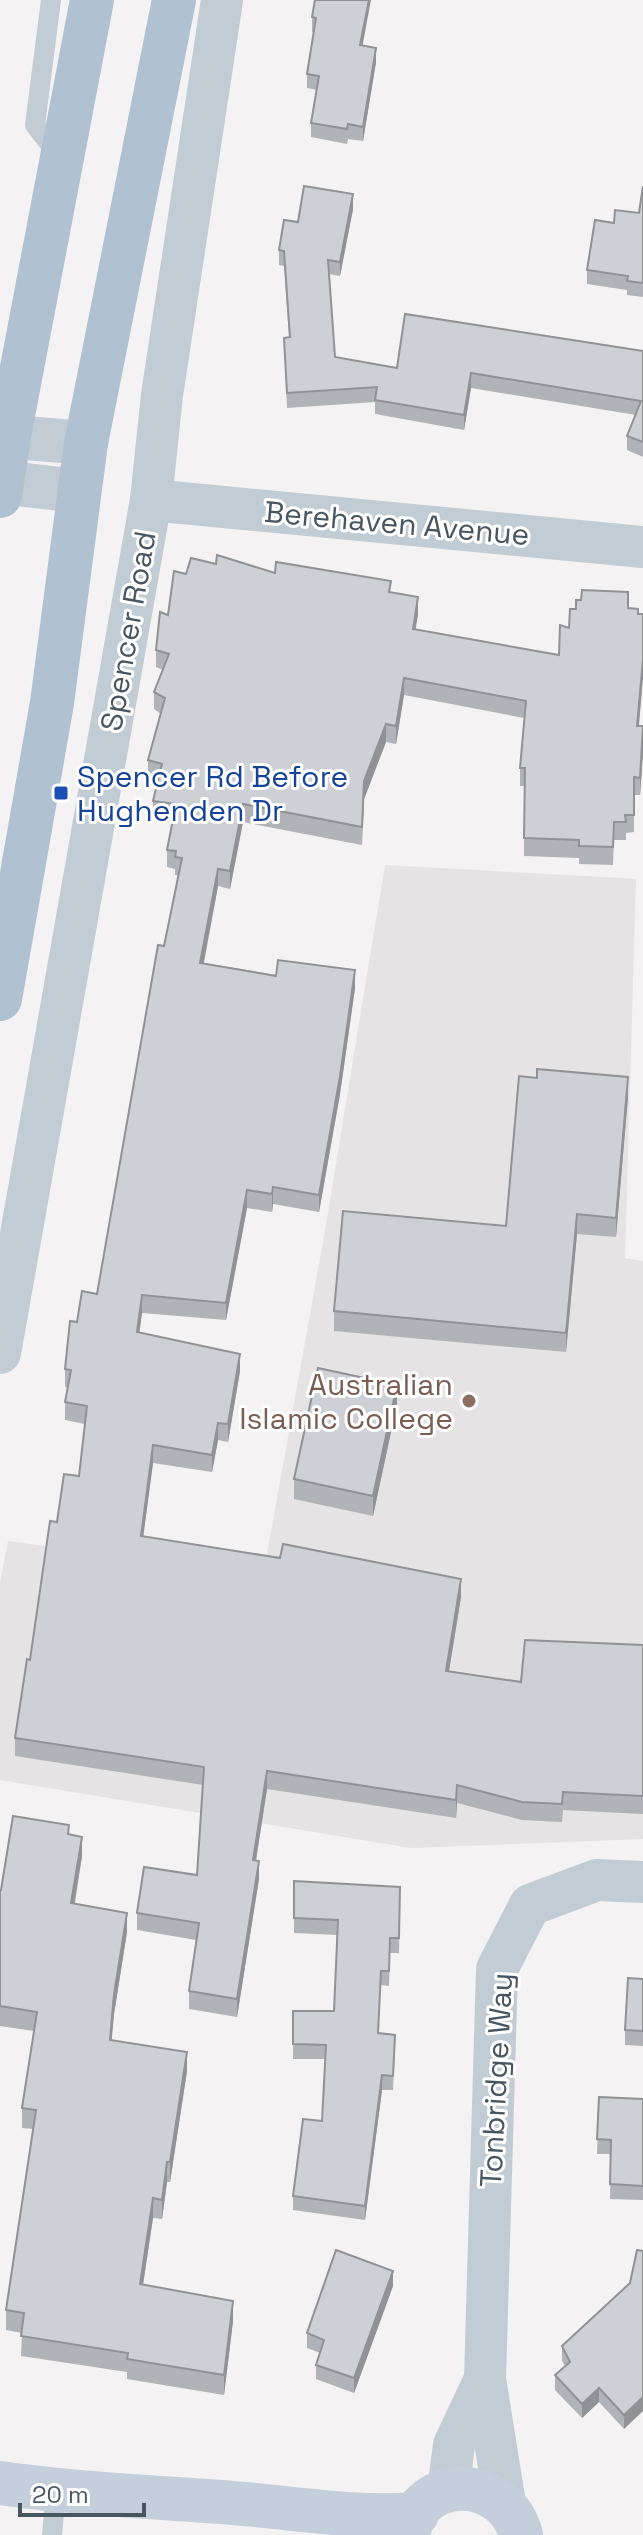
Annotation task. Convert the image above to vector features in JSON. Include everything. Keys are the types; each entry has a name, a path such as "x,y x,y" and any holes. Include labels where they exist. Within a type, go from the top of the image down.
{"main road":[{"path":"1,486 4,436 92,0"},
{"name":"Spencer Road","path":"0,999 52,703 86,443 174,0"},
{"path":"0,2483 202,2518 376,2517 424,2513 463,2488 478,2490 520,2522"}],"street":[{"name":"Spencer Road","path":"0,1353 151,500 162,395 222,0"},
{"path":"4,436 86,443"},
{"path":"1,486 78,491"},
{"name":"Berehaven Avenue","path":"151,500 643,547"},
{"name":"Tonbridge Way","path":"520,2522 485,2379 497,1969 530,1905 597,1880 643,1882"},
{"name":"Tonbridge Way","path":"424,2513 485,2379"}],"lane":[{"path":"51,0 35,125 61,159"},
{"path":"52,2535 56,2491"}],"shaded area":[{"name":"Australian Islamic College","path":"385,865 636,879 625,1258 643,1261 643,1839 411,1848 0,1780 0,1583 8,1541 263,1576 325,1231"}],"building":[{"path":"315,0 369,0 360,45 376,48 363,127 348,124 347,129 311,123 319,76 307,74 316,18 312,17"},
{"path":"304,186 353,194 340,262 328,260 335,357 397,368 405,314 643,351 643,442 627,436 641,401 471,373 464,415 375,400 377,387 287,393 284,338 290,337 284,251 279,250 284,220 298,222"},
{"path":"643,186 643,283 627,281 628,276 587,270 595,220 614,223 615,210 639,213"},
{"path":"217,555 275,573 276,562 391,581 389,592 418,597 413,629 559,655 560,625 569,628 570,609 576,609 576,600 581,600 582,590 628,592 628,608 638,609 638,614 643,614 643,659 637,726 643,726 640,778 634,777 634,815 625,815 626,822 614,822 613,847 579,846 579,840 524,838 525,768 520,768 526,701 404,678 396,726 386,724 364,781 362,827 243,804 230,871 218,869 200,963 276,976 278,960 355,970 319,1195 273,1187 272,1194 247,1190 226,1303 142,1295 137,1332 240,1354 228,1424 218,1423 212,1455 153,1445 141,1536 280,1558 283,1544 461,1579 446,1671 521,1682 525,1640 643,1645 643,1796 563,1792 562,1804 522,1802 457,1785 456,1800 267,1771 253,1860 259,1861 237,1999 189,1991 199,1923 137,1913 144,1867 197,1875 204,1767 15,1738 50,1521 57,1522 64,1474 79,1476 87,1406 65,1402 71,1370 65,1369 70,1321 77,1322 82,1291 97,1294 158,945 164,946 182,858 175,857 176,851 167,850 176,804 153,801 162,764 148,760 165,698 154,692 169,654 156,650 160,612 168,615 174,571 186,574 191,558 216,564"},
{"path":"537,1069 628,1077 616,1218 577,1214 566,1333 334,1311 343,1211 506,1226 519,1076 537,1078"},
{"path":"318,1368 397,1385 373,1496 294,1479"},
{"path":"13,1816 69,1825 68,1834 82,1837 71,1903 127,1913 110,2040 187,2052 170,2162 167,2162 162,2200 153,2198 140,2284 233,2301 224,2375 127,2359 128,2353 21,2336 24,2313 6,2310 36,2110 22,2108 37,2012 0,2006 0,1890"},
{"path":"294,1881 400,1887 399,1938 390,1938 389,1971 381,1971 378,2033 395,2035 393,2076 382,2075 365,2206 293,2196 303,2119 322,2121 326,2045 293,2044 293,2011 334,2011 338,1920 294,1918"},
{"path":"628,1978 643,1979 643,2031 625,2030"},
{"path":"599,2097 643,2099 643,2186 610,2184 611,2140 597,2139"},
{"path":"336,2250 393,2271 354,2378 316,2365 324,2340 307,2333"},
{"path":"637,2250 643,2251 643,2397 624,2415 599,2388 582,2404 555,2375 570,2362 562,2346 630,2283"}],"place":[{"name":"Spencer Rd Before Hughenden Dr","path":"61,793"},
{"name":"Australian Islamic College","path":"469,1401"}]}
